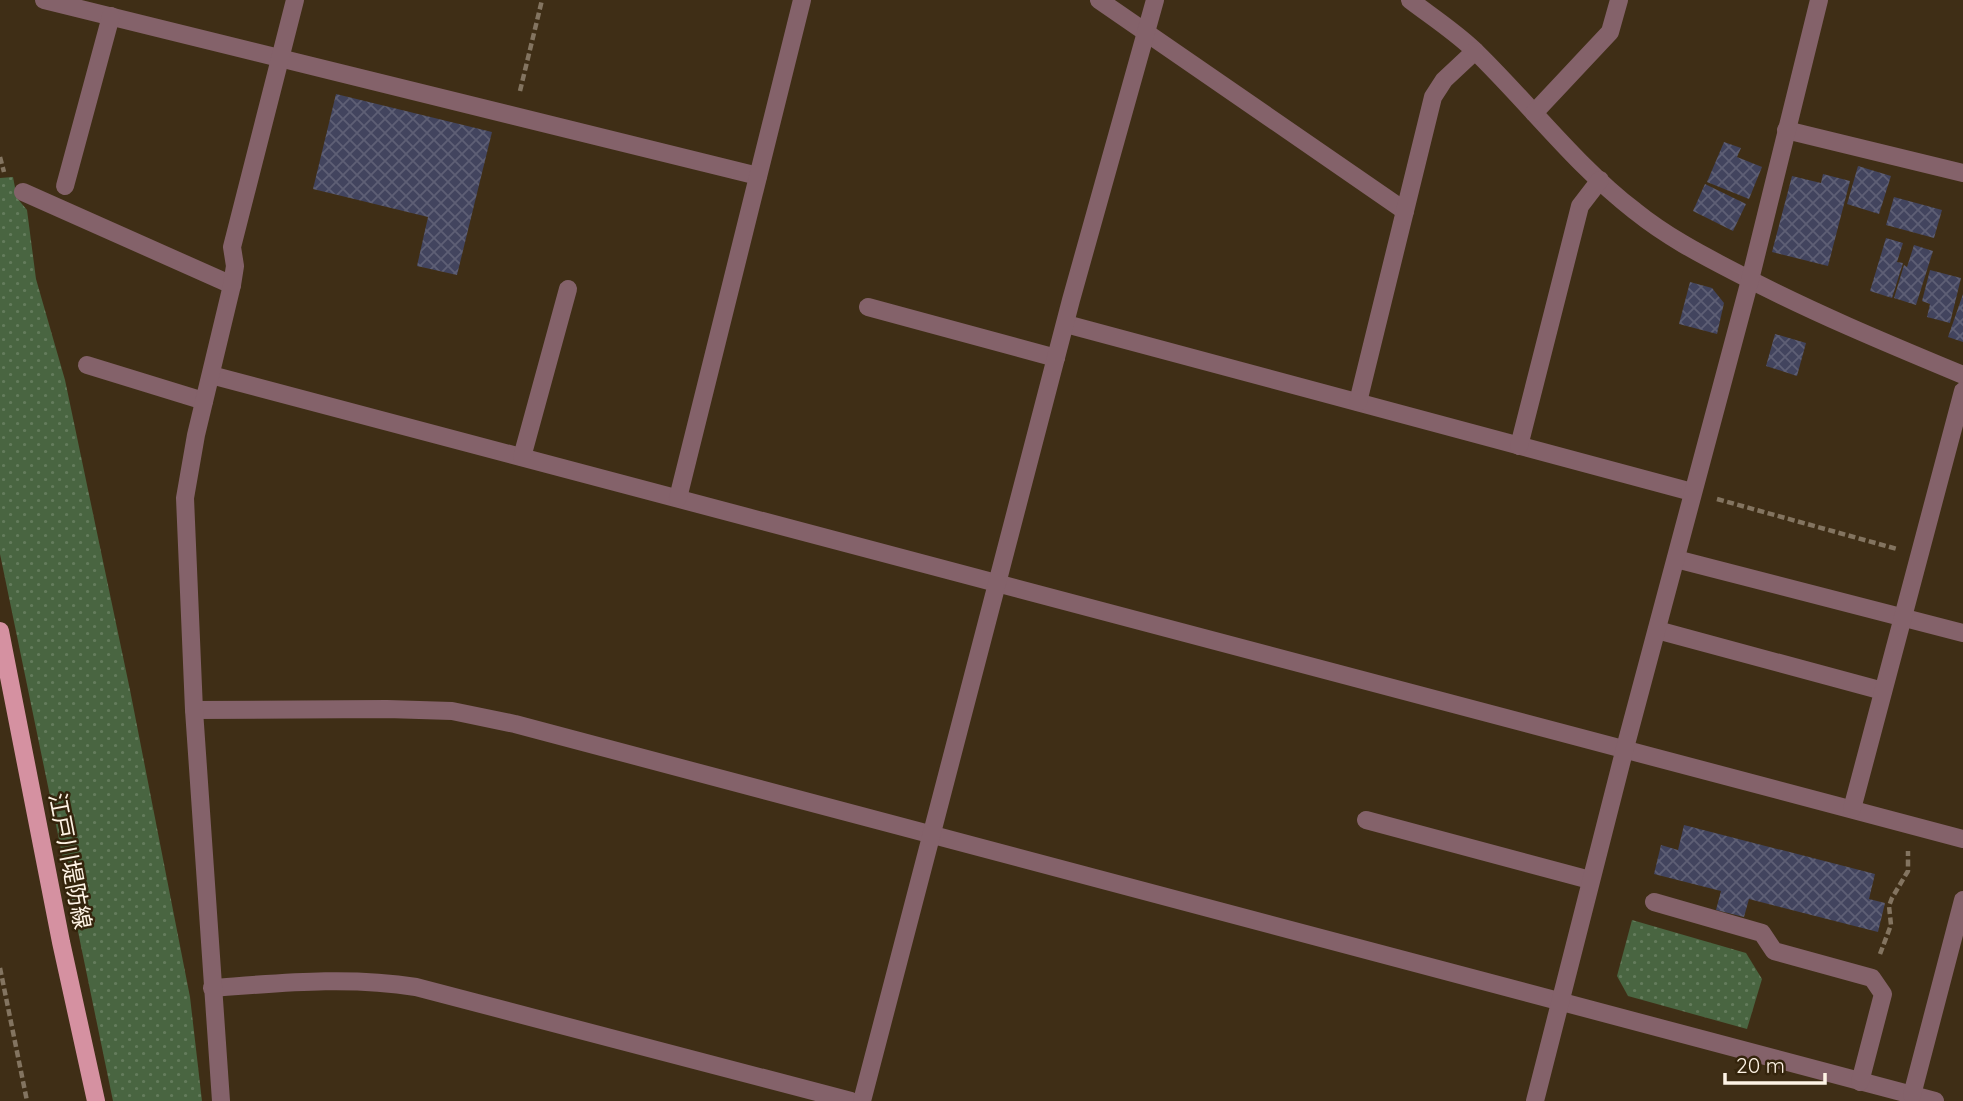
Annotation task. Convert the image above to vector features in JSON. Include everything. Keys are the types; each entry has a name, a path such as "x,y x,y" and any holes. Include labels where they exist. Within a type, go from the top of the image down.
{"main road":[{"name":"江戸川堤防線","path":"0,631 61,942 96,1101"}],"street":[{"path":"44,0 758,176"},
{"path":"221,1101 194,710 185,498 204,401 232,285 235,266 232,247 295,0"},
{"path":"678,498 802,0"},
{"path":"1099,0 1405,211"},
{"path":"862,1101 1056,358 1155,0"},
{"path":"1410,0 1475,51 1600,180 1633,211 1662,231 1750,281 1860,333 1963,375"},
{"path":"1534,113 1610,32 1619,0"},
{"path":"1535,1101 1590,880 1750,281 1819,0"},
{"path":"65,186 111,16"},
{"path":"1358,402 1433,97 1444,80 1475,51"},
{"path":"1786,130 1963,173"},
{"path":"1519,446 1580,206 1600,180"},
{"path":"23,192 232,285"},
{"path":"522,457 568,289"},
{"path":"868,307 1056,358"},
{"path":"1066,324 1692,492"},
{"path":"87,365 204,401"},
{"path":"211,375 1963,839"},
{"path":"1852,809 1963,391"},
{"path":"1676,559 1963,633"},
{"path":"1657,630 1883,691"},
{"path":"194,710 452,711 515,724 1935,1101"},
{"path":"1366,820 1590,880"},
{"path":"1912,1095 1963,900"},
{"path":"1654,902 1762,933 1774,951 1872,978 1883,994 1860,1082"},
{"path":"212,988 335,980 377,981 416,987 851,1101"}],"path":[{"path":"514,115 542,0"},
{"path":"0,157 4,172"},
{"path":"1692,492 1918,555"},
{"path":"1872,978 1891,925 1889,906 1908,871 1908,853 1916,827"},
{"path":"0,968 27,1101"}],"green space":[{"path":"13,177 17,198 27,210 36,279 65,380 130,690 190,997 202,1101 113,1101 0,554 0,178"},
{"path":"1632,920 1746,953 1762,979 1747,1029 1628,996 1617,976"}],"building":[{"path":"336,94 492,132 457,275 417,266 428,217 313,189"},
{"path":"1724,142 1741,148 1737,157 1762,167 1749,199 1707,182"},
{"path":"1858,166 1891,176 1879,214 1847,204"},
{"path":"1823,174 1850,181 1828,266 1772,252 1792,176 1821,183"},
{"path":"1705,184 1746,204 1733,231 1693,211"},
{"path":"1894,197 1942,210 1934,238 1886,225"},
{"path":"1886,238 1903,243 1897,262 1903,263 1892,298 1870,291"},
{"path":"1914,245 1933,251 1916,305 1894,298 1904,265 1907,267"},
{"path":"1930,270 1961,278 1950,323 1927,317 1930,304 1922,301"},
{"path":"1690,282 1712,288 1724,303 1717,334 1679,324"},
{"path":"1963,294 1963,342 1948,337"},
{"path":"1775,334 1806,343 1797,376 1766,366"},
{"path":"1684,825 1875,874 1869,899 1885,903 1878,932 1749,899 1744,917 1716,910 1721,891 1654,874 1661,845 1678,850"}]}
